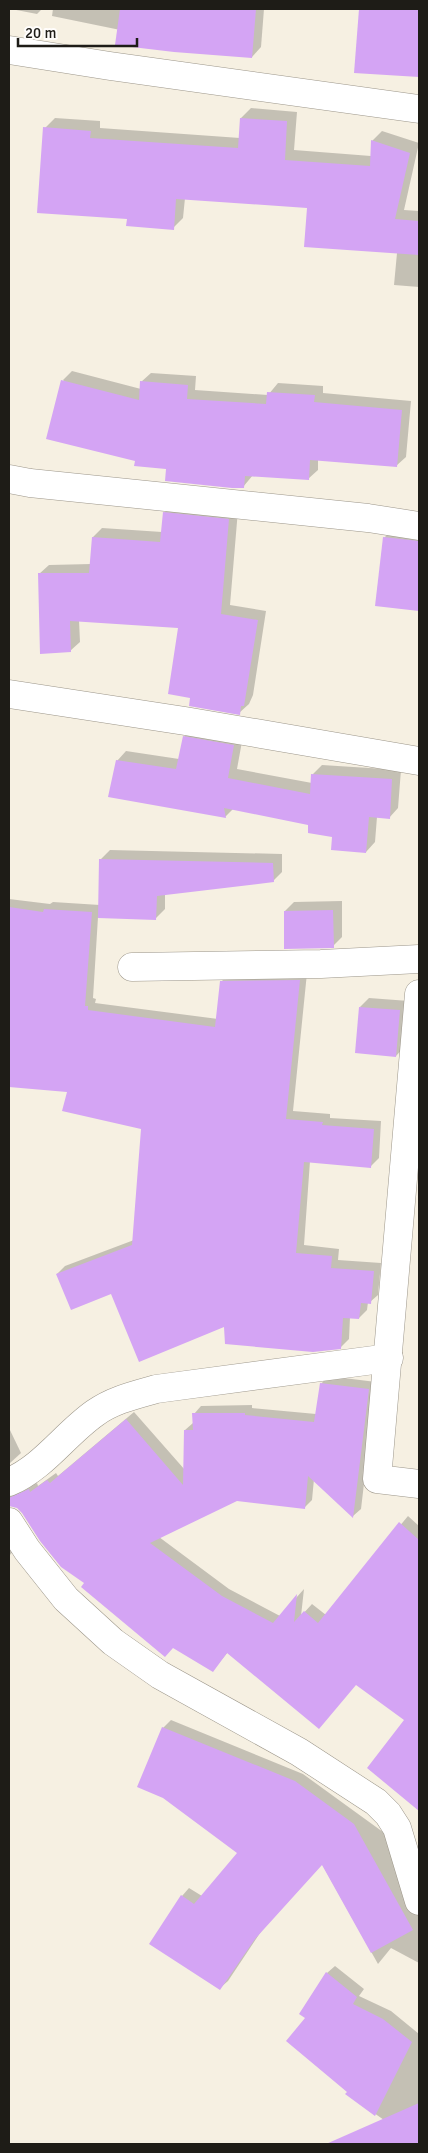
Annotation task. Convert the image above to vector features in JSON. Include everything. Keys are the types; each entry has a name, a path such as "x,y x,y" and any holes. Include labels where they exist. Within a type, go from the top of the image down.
{"street":[{"path":"9,50 419,109"},
{"path":"9,479 30,484 368,518 419,526"},
{"path":"9,694 185,721 419,762"},
{"path":"132,967 321,964 419,959"},
{"path":"419,994 389,1358 377,1479 419,1484"},
{"path":"9,1482 42,1462 78,1426 96,1412 121,1399 156,1389 389,1358"},
{"path":"9,1522 27,1550 66,1599 113,1642 160,1675 298,1752 376,1802 388,1814 397,1828 419,1901"}],"building":[{"path":"120,9 256,9 252,58 115,45"},
{"path":"359,9 419,9 419,77 354,73"},
{"path":"240,118 287,121 285,160 370,166 371,140 410,153 395,219 419,221 419,255 304,247 307,208 176,199 174,230 126,226 127,219 37,213 43,127 91,131 90,138 238,148"},
{"path":"61,380 139,400 140,381 188,385 187,399 266,404 267,392 315,395 314,402 402,410 397,467 310,460 309,480 245,476 244,488 165,481 166,469 134,466 135,461 46,439"},
{"path":"163,512 229,519 221,614 258,620 244,706 241,706 240,715 189,706 190,698 168,694 178,628 70,621 71,652 40,654 38,573 89,573 92,537 160,542"},
{"path":"383,537 419,541 419,611 375,606"},
{"path":"183,736 234,745 228,778 310,794 311,774 392,779 390,819 369,817 366,853 331,850 332,837 308,833 308,825 224,808 226,818 108,797 116,760 176,769"},
{"path":"99,859 273,863 274,882 157,896 156,920 98,918"},
{"path":"9,907 43,912 44,909 92,912 85,1006 88,1006 88,1010 215,1027 220,981 300,980 286,1119 323,1122 322,1125 374,1129 371,1168 304,1162 296,1253 332,1256 331,1268 374,1271 371,1304 361,1303 359,1319 343,1318 341,1349 313,1352 225,1344 224,1327 139,1362 111,1294 71,1310 56,1274 132,1245 141,1129 62,1111 67,1092 9,1087"},
{"path":"333,910 334,948 284,949 284,911"},
{"path":"359,1007 400,1010 396,1057 355,1053"},
{"path":"320,1383 369,1389 353,1518 308,1476 305,1509 237,1501 150,1543 222,1596 273,1623 297,1594 294,1622 304,1611 318,1623 399,1522 419,1540 419,1811 367,1768 404,1720 356,1685 319,1729 227,1653 213,1672 173,1648 165,1657 81,1587 84,1583 61,1567 40,1541 22,1513 17,1508 9,1506 9,1498 29,1489 30,1492 47,1480 50,1483 126,1419 183,1485 184,1430 193,1430 192,1413 245,1413 245,1415 314,1422"},
{"path":"162,1727 295,1781 354,1824 413,1930 371,1953 322,1865 255,1939 220,1990 149,1944 181,1895 194,1904 237,1853 163,1798 137,1787"},
{"path":"326,1972 357,1997 353,2004 383,2019 412,2042 375,2116 345,2094 347,2092 286,2041 305,2018 299,2014"},
{"path":"419,2103 419,2144 326,2144"}]}
